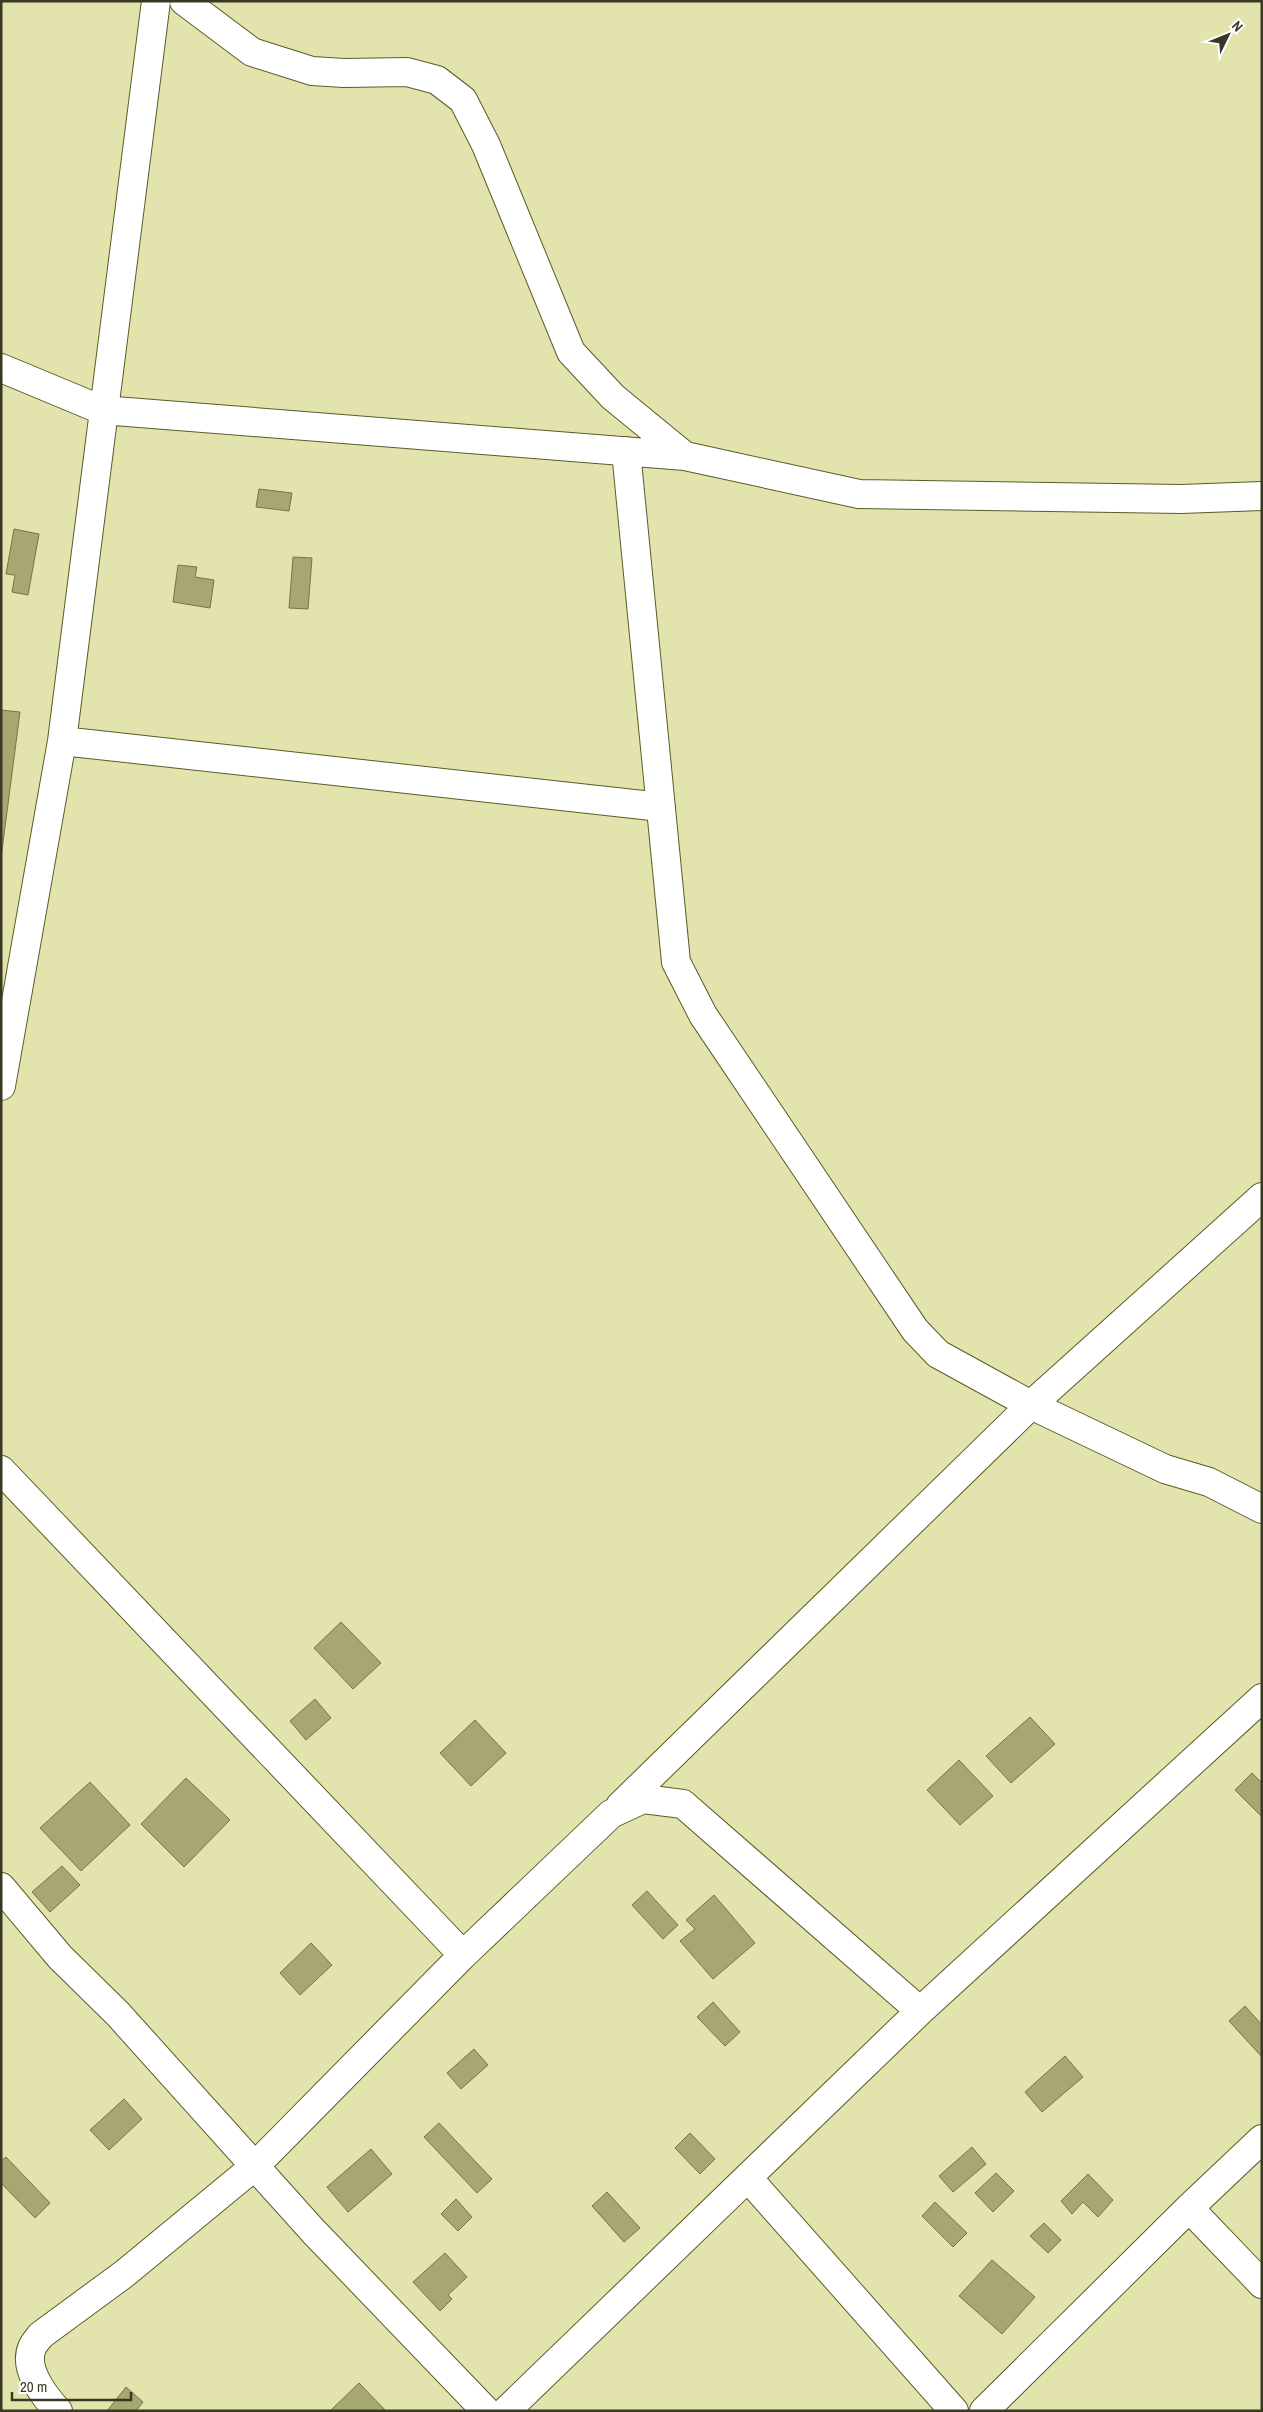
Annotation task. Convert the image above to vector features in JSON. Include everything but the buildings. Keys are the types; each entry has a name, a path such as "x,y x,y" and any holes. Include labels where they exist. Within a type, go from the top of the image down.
{"street":[{"path":"1,1086 62,741 102,410 156,1"},
{"path":"184,1 252,52 312,71 344,73 407,72 437,80 463,100 486,145 571,352 614,397 685,456"},
{"path":"1,368 102,410 685,456 859,494 1181,499 1262,496"},
{"path":"626,451 676,962 703,1015 915,1330 938,1354 1031,1405 1165,1469 1209,1482 1262,1509"},
{"path":"62,741 661,807"},
{"path":"58,2411 36,2385 31,2364 31,2348 41,2335 124,2274 255,2166 463,1955 611,1814 1031,1405 1262,1197"},
{"path":"1,1470 463,1955"},
{"path":"506,2411 920,2011 1262,1698"},
{"path":"611,1814 643,1799 684,1804 920,2011"},
{"path":"1,1887 60,1957 118,2014 314,2232 486,2411"},
{"path":"984,2411 1188,2208 1262,2139"},
{"path":"748,2178 954,2411"},
{"path":"1188,2208 1262,2284"}]}
